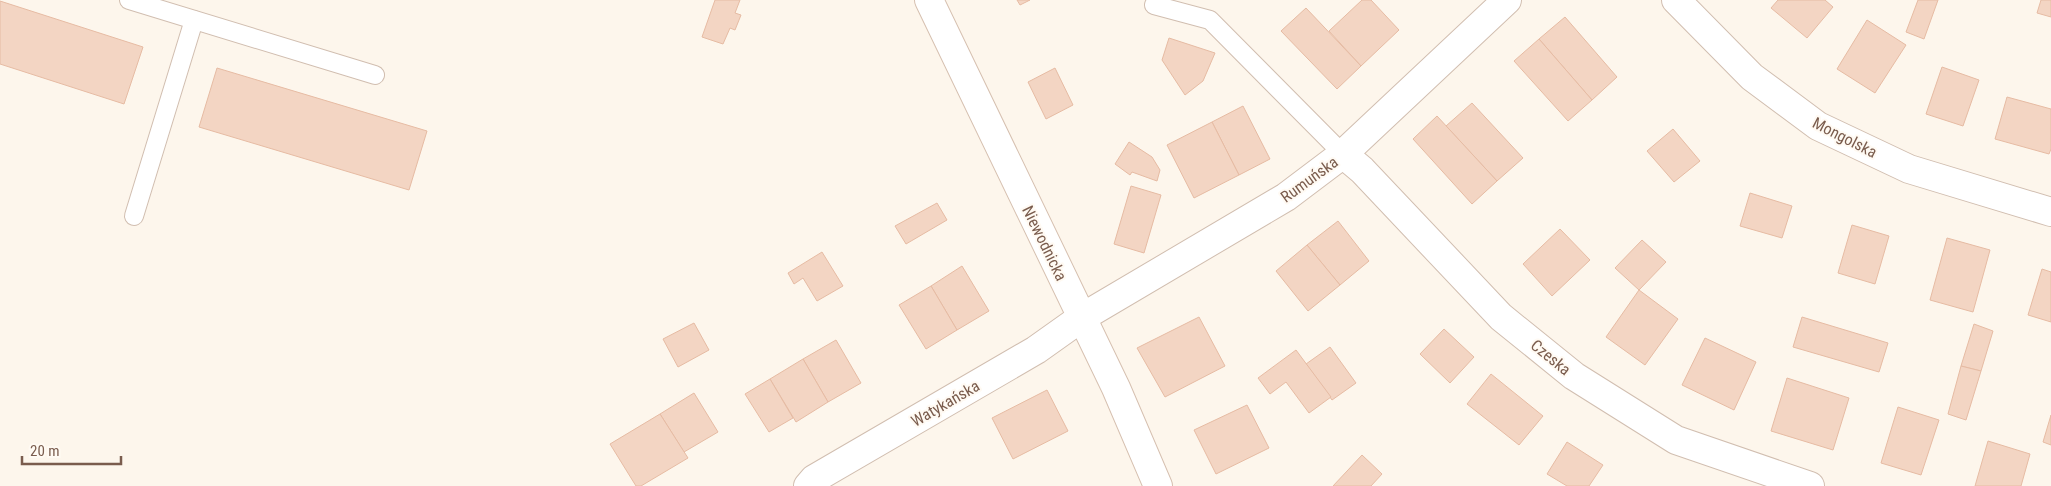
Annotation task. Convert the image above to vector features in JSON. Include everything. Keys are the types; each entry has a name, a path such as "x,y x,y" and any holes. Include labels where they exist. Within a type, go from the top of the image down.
{"street":[{"name":"Niewodnicka","path":"929,0 1116,388 1158,486"},
{"name":"Rumuńska","path":"1081,318 1286,197 1343,154 1508,0"},
{"name":"Mongolska","path":"1676,0 1752,77 1818,126 1909,169 2051,212"},
{"name":"Czeska","path":"1343,154 1362,170 1501,317 1574,376 1676,440 1810,486"},
{"name":"Watykańska","path":"808,486 814,479 1036,350 1081,318"}],"lane":[{"path":"128,0 375,75"},
{"path":"1154,5 1210,20 1343,154"},
{"path":"134,216 194,20"}],"building":[{"path":"715,0 740,0 735,13 741,15 735,30 730,28 723,44 702,37"},
{"path":"1017,0 1030,0 1020,5"},
{"path":"1362,0 1371,0 1399,30 1361,66 1329,31"},
{"path":"1778,0 1825,0 1833,7 1807,38 1771,8"},
{"path":"1918,0 1938,0 1924,39 1906,32"},
{"path":"2041,0 2051,0 2051,17 2037,13"},
{"path":"0,1 143,47 124,104 0,64"},
{"path":"1306,8 1361,66 1337,89 1281,31"},
{"path":"1565,17 1617,77 1592,100 1539,39"},
{"path":"1867,20 1906,45 1875,93 1837,69"},
{"path":"1169,38 1215,53 1203,81 1185,95 1162,60"},
{"path":"1539,39 1592,100 1568,121 1514,61"},
{"path":"1942,67 1979,80 1963,126 1926,114"},
{"path":"217,68 427,131 409,190 199,127"},
{"path":"1055,68 1073,105 1046,119 1028,82"},
{"path":"2007,97 2051,109 2051,149 2049,154 1995,139"},
{"path":"1472,103 1523,158 1497,181 1446,126"},
{"path":"1243,106 1270,159 1239,175 1212,122"},
{"path":"1437,116 1497,181 1472,204 1413,139"},
{"path":"1212,122 1239,175 1194,198 1167,145"},
{"path":"1673,129 1700,161 1674,182 1647,151"},
{"path":"1129,142 1152,157 1160,170 1157,181 1132,172 1130,175 1115,164"},
{"path":"1131,186 1161,195 1144,253 1114,244"},
{"path":"1750,193 1792,206 1782,238 1740,226"},
{"path":"937,203 947,220 906,244 895,226"},
{"path":"1338,221 1369,261 1340,285 1307,245"},
{"path":"1852,225 1889,236 1875,284 1838,273"},
{"path":"1560,229 1590,260 1552,296 1523,264"},
{"path":"1947,238 1990,250 1973,312 1930,300"},
{"path":"1642,240 1666,262 1639,290 1615,268"},
{"path":"1307,245 1340,285 1308,311 1276,271"},
{"path":"822,252 843,286 817,301 803,278 794,284 788,273"},
{"path":"962,266 989,311 957,330 931,286"},
{"path":"2042,269 2051,272 2051,322 2028,315"},
{"path":"931,286 957,330 926,349 899,305"},
{"path":"1639,290 1678,319 1645,365 1606,337"},
{"path":"1199,317 1225,366 1165,397 1137,348"},
{"path":"1802,317 1888,343 1879,372 1793,347"},
{"path":"694,323 709,350 678,367 663,339"},
{"path":"1974,324 1993,331 1981,371 1961,366"},
{"path":"1444,329 1474,357 1450,383 1420,354"},
{"path":"1705,338 1756,362 1734,410 1682,385"},
{"path":"836,340 861,383 828,402 803,359"},
{"path":"1330,347 1356,383 1332,400 1306,364"},
{"path":"1296,350 1331,397 1309,413 1286,382 1270,394 1258,378"},
{"path":"803,359 828,402 796,422 770,379"},
{"path":"1961,366 1981,371 1966,420 1948,414"},
{"path":"1491,374 1543,416 1519,445 1467,404"},
{"path":"1787,378 1849,398 1833,450 1771,431"},
{"path":"770,379 793,418 769,432 745,394"},
{"path":"1047,390 1068,431 1013,459 992,418"},
{"path":"694,393 718,432 684,452 660,414"},
{"path":"1247,405 1269,448 1216,474 1194,430"},
{"path":"1898,407 1939,420 1921,475 1881,463"},
{"path":"660,414 688,458 641,486 636,486 610,444"},
{"path":"2051,415 2051,445 2043,442"},
{"path":"1988,441 2030,454 2021,486 1975,486"},
{"path":"1567,442 1603,465 1589,486 1567,486 1547,474"},
{"path":"1362,455 1382,474 1371,486 1333,486"}]}
